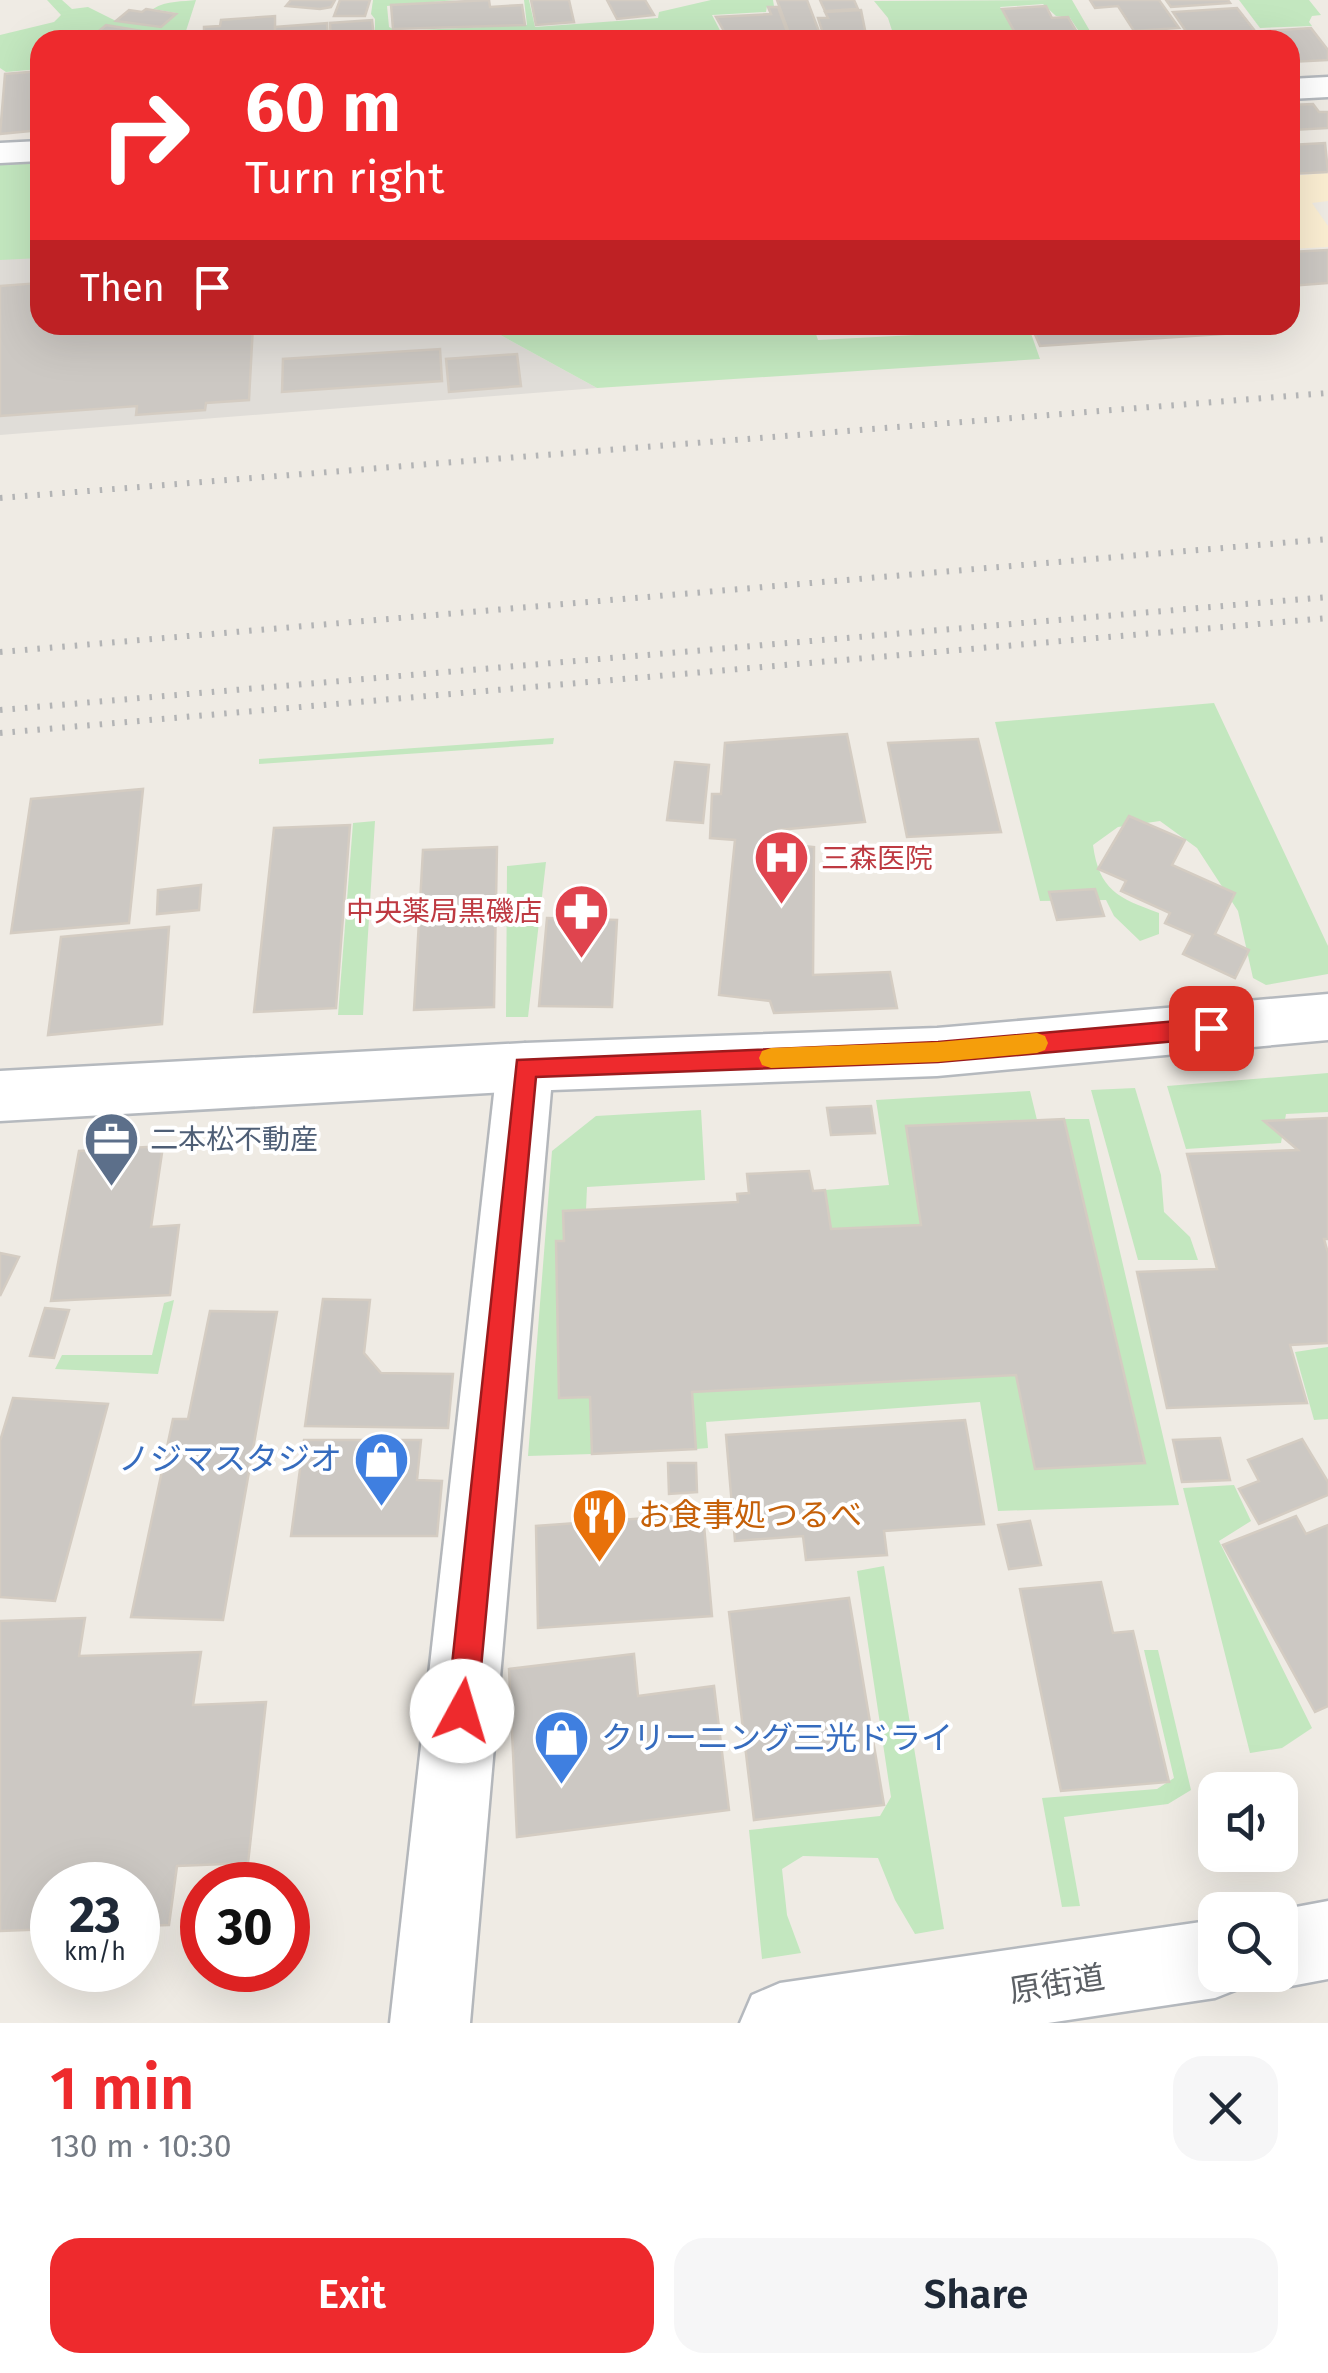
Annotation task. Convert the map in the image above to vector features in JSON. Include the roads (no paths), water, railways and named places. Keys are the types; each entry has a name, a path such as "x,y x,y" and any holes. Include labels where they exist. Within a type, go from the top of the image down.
{"street":[{"path":"1300,88 1328,87"},
{"path":"0,153 30,152"},
{"path":"0,1096 525,1068 938,1052 1328,1017"},
{"path":"430,2023 525,1068"},
{"path":"1298,1945 1328,1940"},
{"name":"原街道","path":"780,2023 1198,1962"}],"railway":[{"path":"0,498 1328,393"},
{"path":"0,652 1328,539"},
{"path":"0,710 1328,597"},
{"path":"0,733 1328,618"}],"place":[{"name":"三森医院","path":"782,907"},
{"name":"中央薬局黒磯店","path":"581,960"},
{"name":"二本松不動産","path":"111,1188"},
{"name":"ノジマスタジオ","path":"381,1508"},
{"name":"お食事処つるべ","path":"599,1564"},
{"name":"クリーニング三光ドライ","path":"562,1787"}]}
